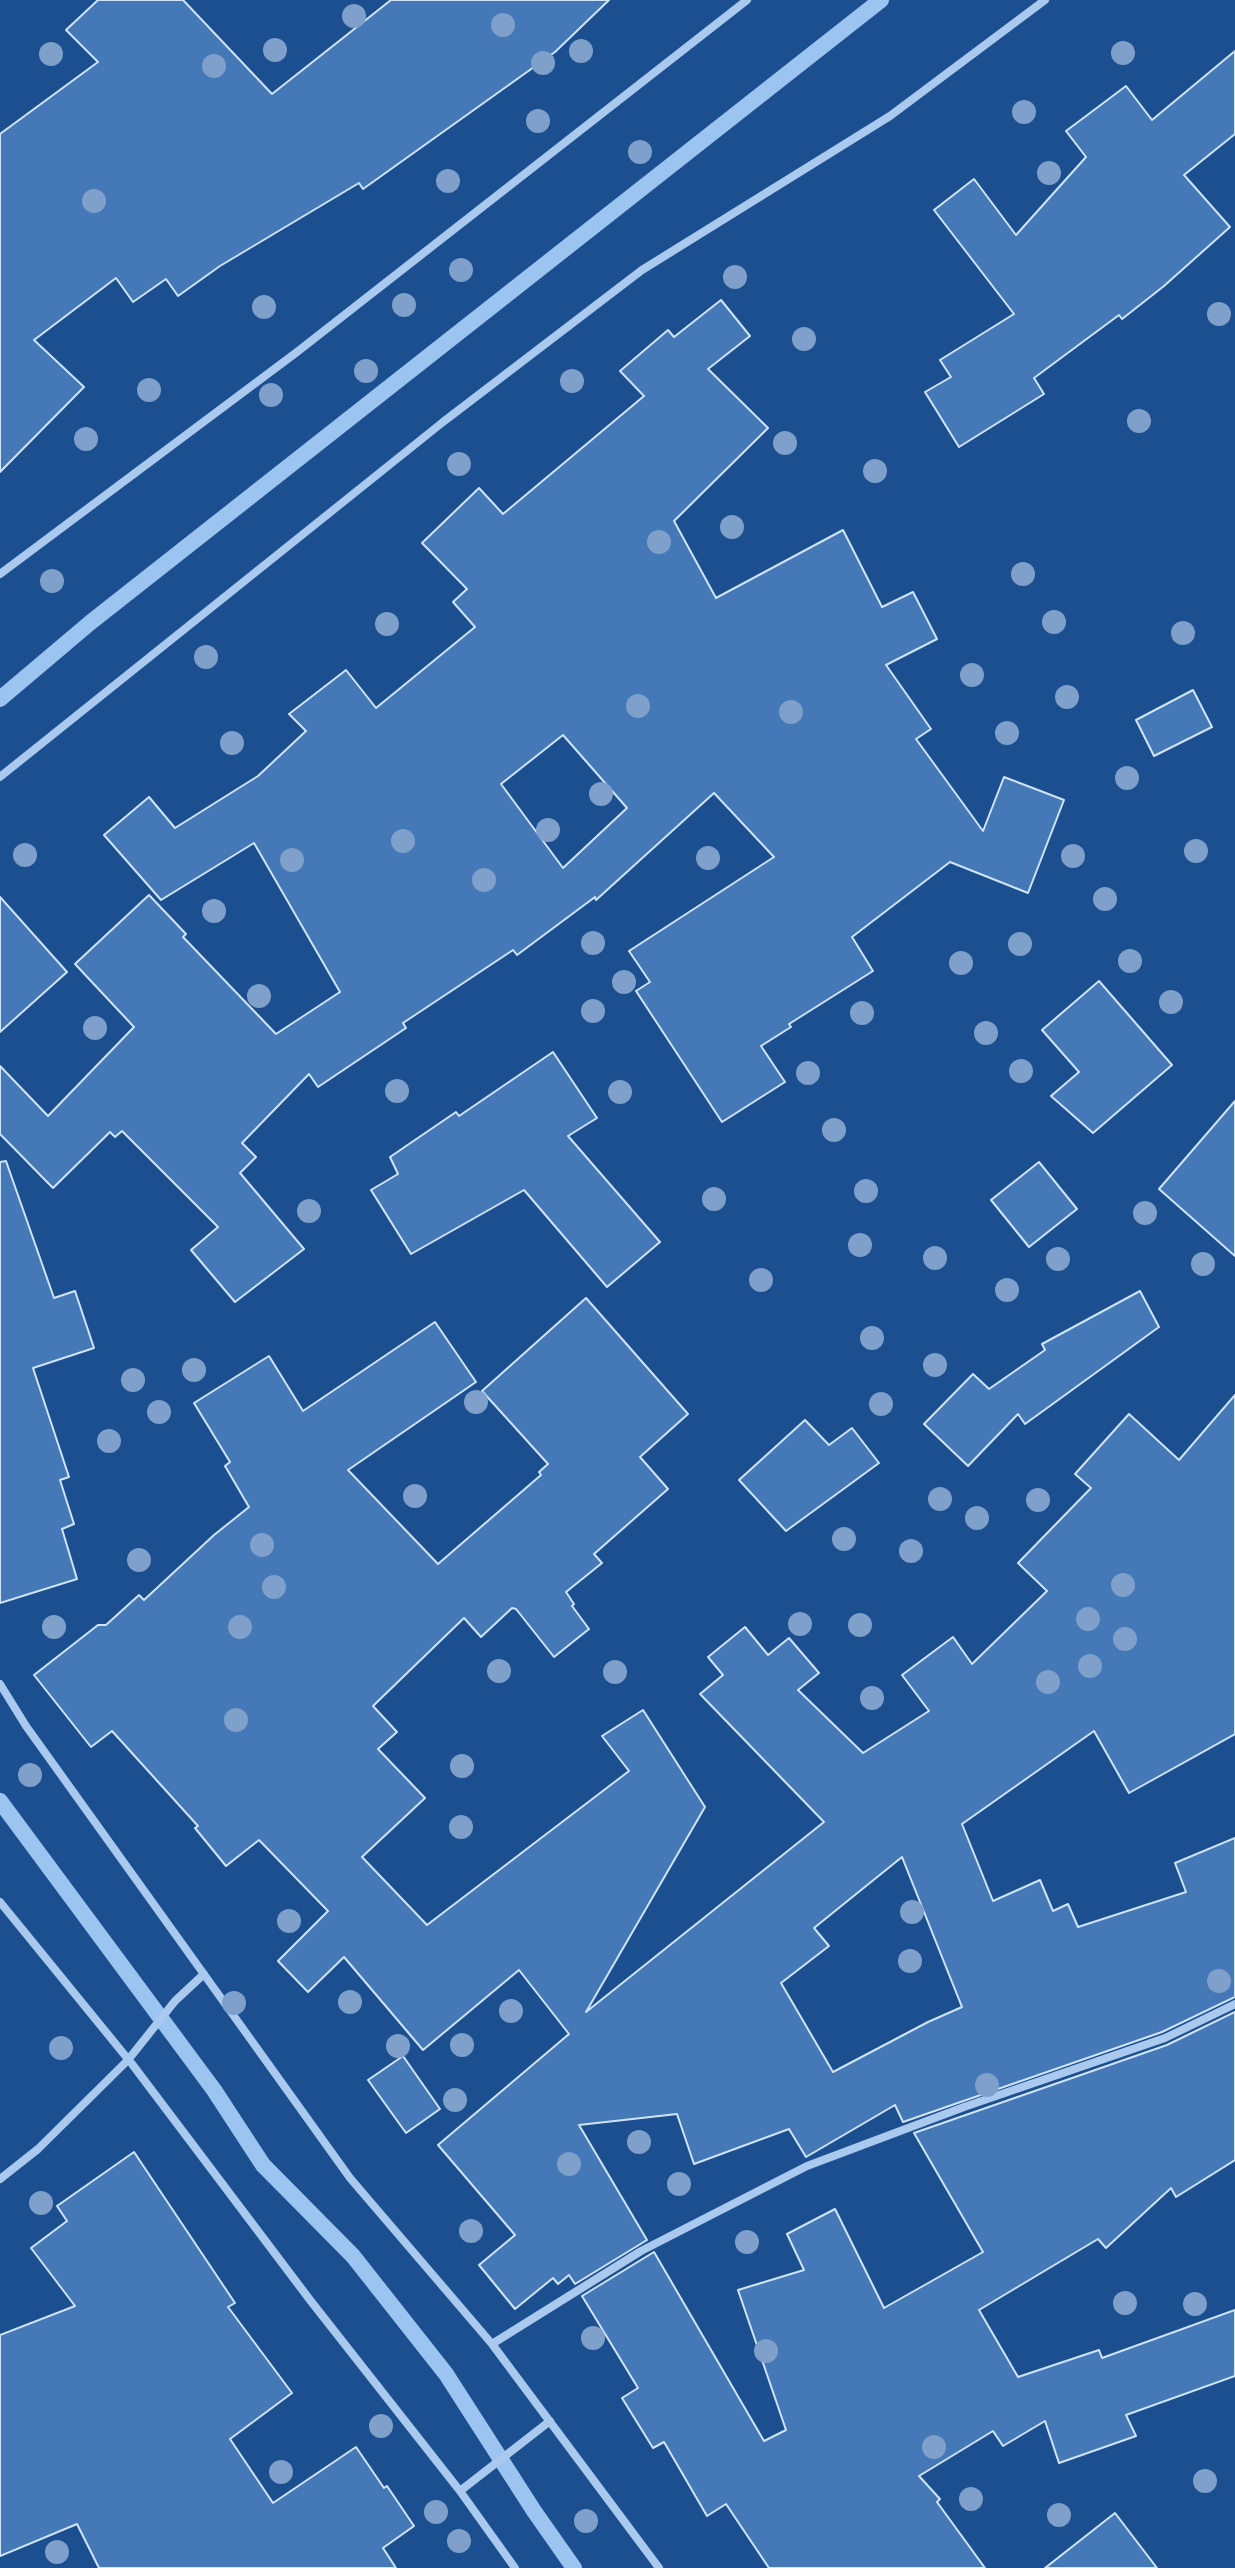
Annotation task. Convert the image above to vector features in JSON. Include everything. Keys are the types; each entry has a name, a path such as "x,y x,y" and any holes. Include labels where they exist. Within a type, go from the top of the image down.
{"street":[{"path":"0,574 297,352 747,0"},
{"path":"0,777 443,422 642,270 890,116 1045,0"},
{"path":"0,1684 26,1726 350,2178 492,2344 659,2568"},
{"path":"0,1902 128,2060 460,2491 515,2568"},
{"path":"0,2179 38,2149 128,2060 175,2001 204,1974"},
{"path":"492,2344 641,2251 807,2166 964,2107 1165,2038 1235,2004"},
{"path":"460,2491 550,2421"}],"building":[{"path":"98,0 183,0 272,94 391,0 609,0 555,52 363,189 359,183 220,266 178,296 166,279 133,302 116,278 34,340 84,387 0,472 0,134 98,62 66,30"},
{"path":"1235,51 1235,134 1184,175 1230,227 1122,319 1119,315 1034,378 1044,394 959,447 925,392 951,377 940,360 1014,314 934,210 974,179 1016,235 1086,157 1066,131 1126,86 1152,120"},
{"path":"721,300 750,336 708,369 768,428 674,521 716,598 843,530 882,607 913,592 937,639 886,665 931,729 916,739 983,831 1004,777 1064,800 1028,893 950,862 852,937 873,971 789,1024 791,1027 761,1046 785,1082 722,1122 636,991 650,982 629,951 774,857 714,793 596,900 595,897 517,955 513,950 403,1023 406,1028 318,1087 309,1074 242,1143 256,1157 240,1173 304,1249 235,1302 191,1250 218,1227 122,1131 115,1137 110,1132 53,1188 0,1134 0,1066 48,1116 134,1027 75,964 149,895 186,934 183,937 276,1034 340,992 254,843 161,900 104,835 149,797 175,828 258,776 306,731 289,714 346,670 376,708 475,627 453,602 467,589 422,543 479,488 503,514 644,396 620,371 668,330 674,337","holes":["563,735 627,808 563,868 501,784"]},
{"path":"1193,690 1212,727 1154,756 1136,720"},
{"path":"0,897 67,972 0,1032"},
{"path":"1099,981 1172,1065 1093,1133 1051,1096 1079,1072 1042,1030"},
{"path":"553,1052 597,1118 568,1136 660,1242 607,1287 524,1190 411,1254 371,1190 398,1174 390,1157 456,1112 459,1116"},
{"path":"1235,1101 1235,1256 1159,1189"},
{"path":"6,1161 54,1298 75,1291 94,1348 33,1368 69,1477 60,1480 74,1524 62,1529 77,1579 0,1603 0,1162"},
{"path":"1039,1162 1077,1209 1029,1247 991,1200"},
{"path":"1140,1291 1159,1327 1025,1424 1018,1414 968,1466 924,1424 973,1374 989,1389 1045,1350 1042,1344"},
{"path":"586,1298 688,1414 640,1457 668,1489 594,1554 602,1563 566,1592 589,1629 554,1657 516,1609 512,1608 481,1637 464,1618 373,1706 397,1732 378,1749 425,1798 362,1857 427,1925 629,1771 602,1736 643,1710 705,1807 586,2012 824,1822 700,1694 723,1675 708,1657 745,1627 768,1655 789,1638 819,1673 798,1690 863,1753 929,1711 902,1675 953,1637 972,1664 1047,1591 1018,1563 1091,1488 1075,1474 1129,1414 1179,1460 1235,1395 1235,1734 1129,1793 1094,1731 962,1824 993,1901 1040,1880 1053,1911 1068,1904 1078,1927 1186,1892 1175,1863 1235,1838 1235,1997 1162,2032 903,2122 895,2105 806,2157 789,2129 694,2164 677,2114 579,2125 647,2240 575,2284 569,2275 558,2284 553,2278 515,2309 479,2265 515,2235 438,2145 569,2034 519,1970 423,2050 344,1957 308,1992 278,1961 328,1911 259,1840 226,1866 195,1828 198,1826 112,1731 91,1747 34,1675 98,1625 106,1625 139,1595 144,1600 249,1507 225,1466 230,1462 194,1403 269,1356 303,1411 435,1322 476,1382 348,1470 438,1564 541,1475 539,1472 548,1464 482,1391","holes":["902,1857 962,2007 833,2072 781,1983 829,1946 814,1928"]},
{"path":"805,1420 829,1445 852,1428 879,1463 786,1531 739,1480"},
{"path":"1235,2012 1235,2160 1176,2197 1171,2188 1106,2248 1098,2239 979,2310 1018,2377 1099,2350 1102,2358 1235,2310 1235,2376 1126,2415 1136,2436 1059,2463 1045,2421 1003,2446 993,2431 919,2476 940,2499 937,2502 985,2568 769,2568 726,2504 707,2516 664,2442 653,2448 622,2398 638,2388 582,2296 654,2252 764,2441 786,2430 738,2290 804,2270 787,2234 835,2209 884,2308 983,2252 914,2133 1167,2045"},
{"path":"403,2056 440,2109 406,2133 368,2080"},
{"path":"134,2152 235,2303 228,2307 292,2393 230,2439 273,2503 356,2447 414,2526 383,2548 396,2568 99,2568 77,2524 0,2556 0,2335 75,2306 31,2248 67,2221 57,2206"},
{"path":"1115,2513 1157,2568 1045,2568"}],"waterway":[{"path":"0,699 91,622 881,0"},
{"path":"0,1801 214,2090 263,2165 353,2256 446,2374 574,2568"}]}
